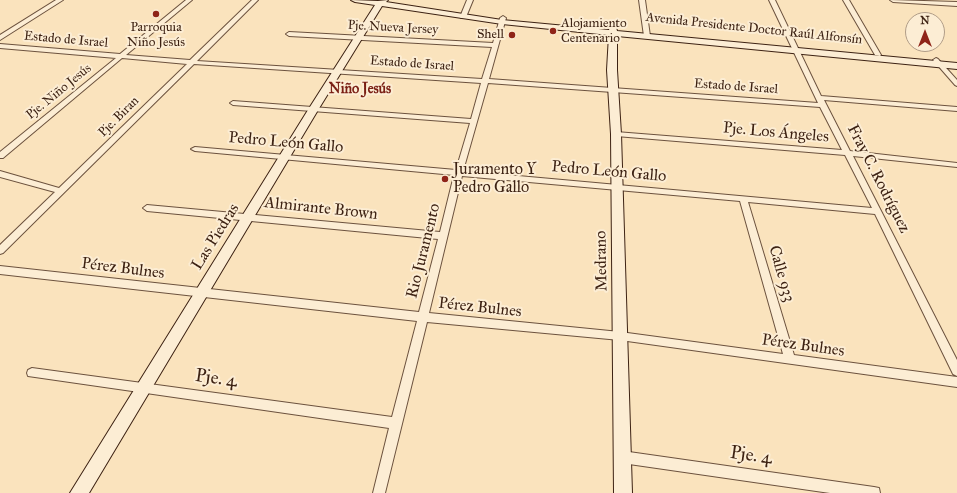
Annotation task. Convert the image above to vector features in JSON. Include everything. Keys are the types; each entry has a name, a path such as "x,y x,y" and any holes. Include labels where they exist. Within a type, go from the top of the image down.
{"street":[{"path":"0,38 60,0"},
{"name":"Pje. Niño Jesús","path":"0,156 189,0"},
{"name":"Pje. Biran","path":"0,251 255,0"},
{"name":"Avenida Presidente Doctor Raúl Alfonsín","path":"355,0 382,1 503,20 795,49 938,62 957,62"},
{"path":"464,15 470,0"},
{"path":"642,0 647,34"},
{"name":"Fray C. Rodríguez","path":"772,0 821,102 878,211 957,371"},
{"path":"846,0 878,55"},
{"path":"894,0 957,4"},
{"name":"Las Piedras","path":"79,493 337,71 382,1"},
{"name":"Rio Juramento","path":"379,493 460,172 503,20"},
{"name":"Medrano","path":"613,31 612,70 616,134 623,493"},
{"name":"Pje. Nueva Jersey","path":"289,34 495,45"},
{"name":"Estado de Israel","path":"0,46 191,62 821,102 957,109"},
{"name":"Avenida Presidente Doctor Raúl Alfonsín","path":"795,49 878,55 938,62 957,66"},
{"path":"938,62 957,84"},
{"path":"233,103 474,121"},
{"name":"Pje. Los Ángeles","path":"616,134 848,153 957,165"},
{"name":"Pedro León Gallo","path":"194,149 878,211"},
{"path":"0,174 60,191"},
{"name":"Calle 933","path":"742,198 790,359"},
{"name":"Almirante Brown","path":"147,208 444,236"},
{"name":"Pérez Bulnes","path":"0,270 423,317 620,336 957,382"},
{"name":"Pje. 4","path":"32,373 396,423"},
{"name":"Pje. 4","path":"622,457 874,493"}],"place":[{"name":"Parroquia Niño Jesús","path":"156,14"},
{"name":"Alojamiento Centenario","path":"553,31"},
{"name":"Shell","path":"512,35"},
{"name":"Juramento Y Pedro Gallo","path":"445,179"}],"district":[{"name":"Niño Jesús","path":"360,90"}]}
